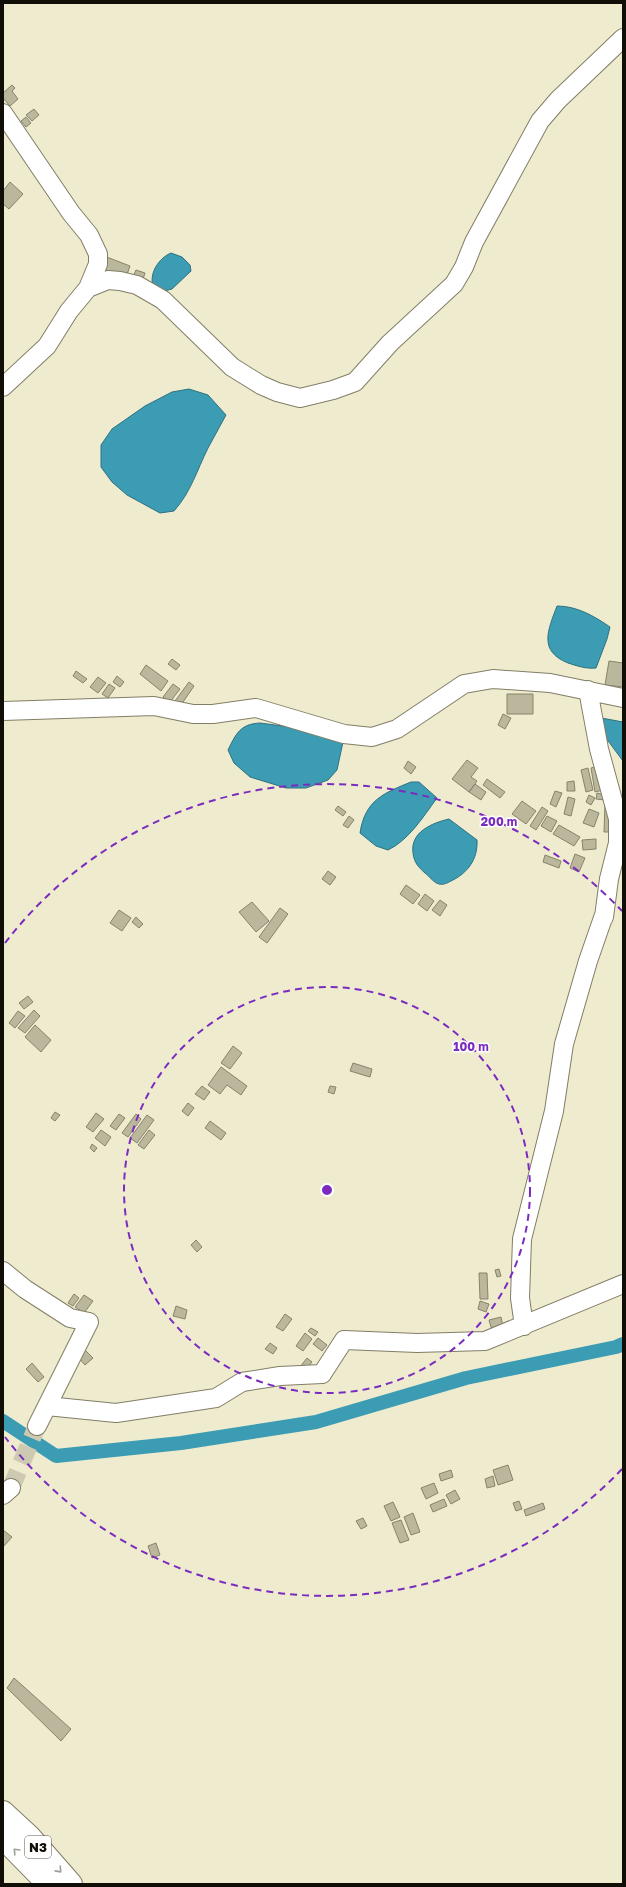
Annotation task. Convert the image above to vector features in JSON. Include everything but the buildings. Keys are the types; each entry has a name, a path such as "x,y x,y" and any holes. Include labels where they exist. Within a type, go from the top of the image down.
{"highway":[{"name":"N3","path":"3,1812 29,1836 71,1884"},
{"name":"N3","path":"3,1838 48,1884"}],"street":[{"path":"88,288 108,280 120,280 137,286 163,300 232,366 254,381 277,392 300,398 333,390 355,382 390,343 454,284 464,267 474,242 540,121 558,100 623,38"},
{"path":"3,113 71,213 90,235 98,254 98,264 88,288 69,311 47,346 3,386"},
{"path":"3,711 154,706 193,714 213,714 256,708 344,734 372,736 397,729 464,684 493,679 550,683 623,698"},
{"path":"524,1326 520,1298 522,1239 554,1111 564,1044 588,961 604,916 609,879 618,843 618,819 599,749 588,690"},
{"path":"3,1271 24,1289 70,1318 89,1322 37,1426"},
{"path":"47,1406 116,1413 216,1398 242,1382 280,1376 322,1374 344,1340 417,1343 485,1341 623,1284"}],"water":[{"path":"171,253 182,257 190,265 191,271 172,289 164,291 153,286 152,276 159,262"},
{"path":"189,389 208,395 226,415 180,504 174,511 160,513 127,495 112,482 101,467 101,445 112,429 145,406 172,392"},
{"path":"557,606 564,606 585,612 610,627 596,668 585,668 568,663 552,652 548,639 551,623"},
{"path":"596,717 623,722 623,761 600,730"},
{"path":"260,723 290,727 343,742 337,770 328,780 306,788 286,788 250,777 234,763 228,750 236,735 243,728 248,725"},
{"path":"411,782 419,782 437,798 421,820 396,846 388,850 376,846 360,833 366,813 371,805 384,794"},
{"path":"449,819 477,840 477,847 474,859 467,870 451,881 444,884 439,884 433,881 420,869 414,859 413,846 415,839 419,834 429,826"}],"waterway":[{"path":"3,1421 56,1456 181,1443 316,1422 466,1378 616,1347 623,1344"}],"tunnel":[{"path":"11,1488 37,1426"}]}
